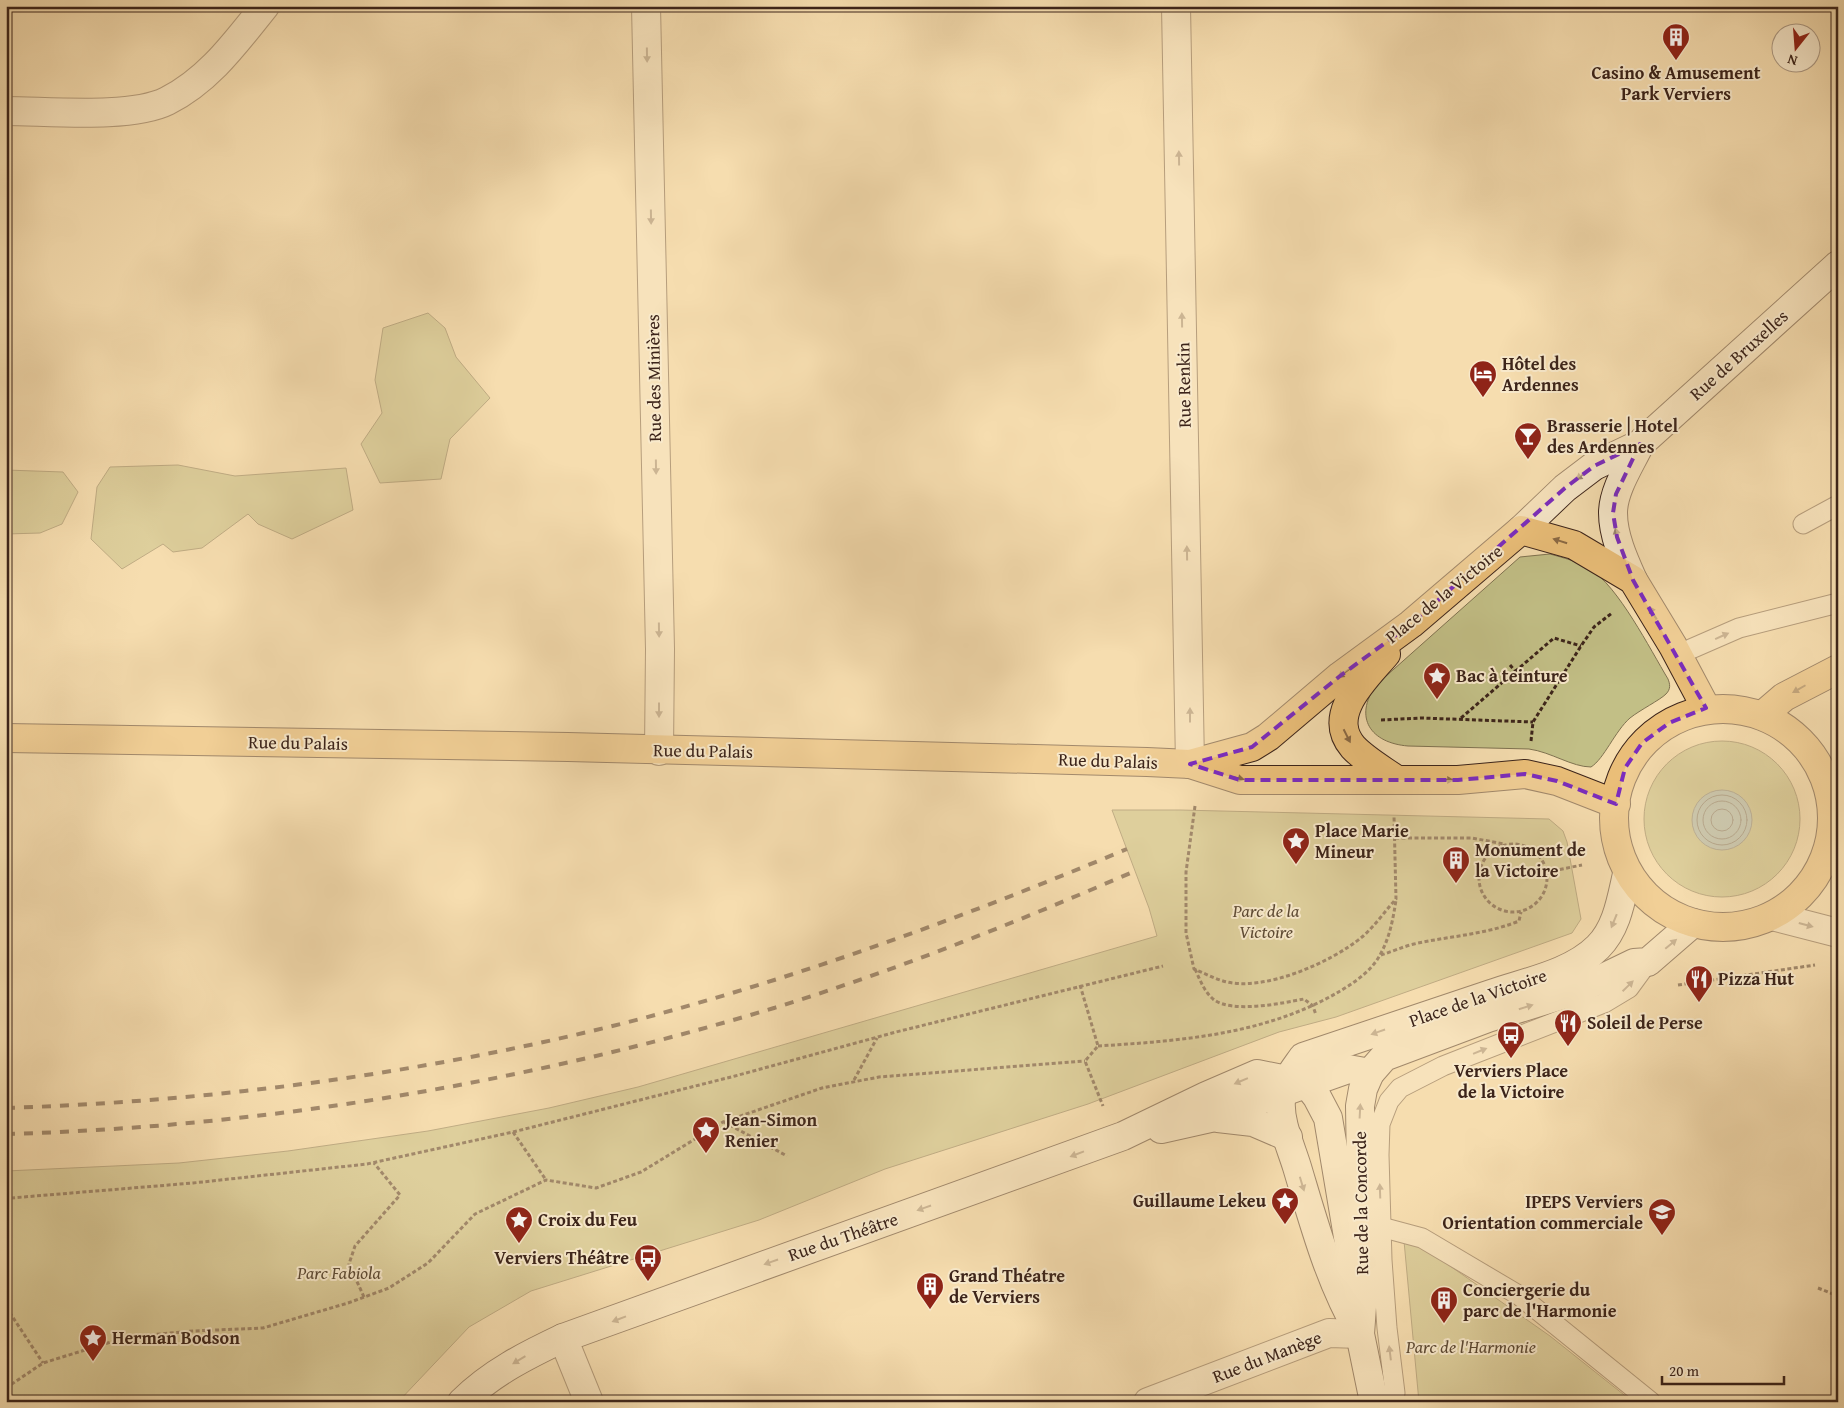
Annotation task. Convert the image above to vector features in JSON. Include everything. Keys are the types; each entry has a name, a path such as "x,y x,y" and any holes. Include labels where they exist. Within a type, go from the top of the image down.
{"main road":[{"name":"Place de la Victoire","path":"1190,764 1252,747 1268,737 1340,676 1411,624 1521,530"},
{"path":"1521,530 1574,545 1633,580 1706,708"},
{"path":"1411,624 1351,698 1343,716 1344,731 1353,746 1397,780 1458,780 1525,774 1557,781 1616,804"},
{"path":"1763,715 1784,697 1824,674 1838,669"},
{"path":"1731,707 1763,715 1788,730 1831,767 1830,796 1834,854 1818,872 1806,890 1776,917 1736,927 1693,924 1664,910 1647,896 1626,874 1615,843 1616,804 1625,768 1642,743 1669,723 1706,708 1731,707"},
{"name":"Rue du Palais","path":"6,738 575,747 659,751 731,750 1190,764 1240,780 1397,780"}],"street":[{"path":"6,111 132,110 165,102 192,86 220,62 265,6"},
{"name":"Rue des Minières","path":"646,6 660,649 659,751"},
{"name":"Rue Renkin","path":"1176,6 1190,764"},
{"name":"Rue de Bruxelles","path":"1640,444 1838,265"},
{"path":"1633,580 1617,537 1613,513 1616,494 1640,444"},
{"name":"Place de la Victoire","path":"1521,530 1565,488 1594,466 1640,444"},
{"name":"Place de la Victoire","path":"1293,1085 1303,1057 1540,977 1564,968 1587,956 1598,946 1610,930 1619,909 1626,874"},
{"path":"1776,917 1838,933"},
{"name":"Place de la Victoire","path":"1370,1073 1384,1058 1488,1018 1578,990 1634,963 1648,962 1693,924"},
{"path":"1123,1136 1210,1118 1293,1085 1348,1069 1370,1073"},
{"name":"Rue de la Concorde","path":"1370,1073 1363,1088 1360,1106 1363,1293 1360,1334 1374,1402"},
{"path":"1123,1136 1257,1074 1293,1085 1317,1096 1328,1118 1348,1243 1363,1293"},
{"name":"Rue de la Concorde","path":"1293,1085 1281,1111 1328,1270 1342,1303 1360,1334"},
{"path":"1210,1118 1234,1118 1253,1122 1288,1137"},
{"name":"Rue du Théâtre","path":"462,1402 482,1384 521,1358 563,1338 1123,1136"},
{"name":"Rue du Manège","path":"1148,1402 1328,1333 1360,1334"},
{"path":"563,1338 588,1402"}],"lane":[{"path":"1803,524 1838,505"},
{"path":"1677,656 1739,628 1838,603"},
{"path":"1394,1402 1395,1392 1387,1328 1381,1227 1380,1124 1389,1101 1400,1088 1443,1066 1604,1003 1629,988 1648,962"},
{"path":"1381,1227 1422,1238 1520,1296 1651,1402"}],"path":[{"path":"1529,749 1534,722 1581,646 1594,627 1615,611"},
{"path":"1461,718 1554,638 1581,646"},
{"path":"1510,665 1515,671"},
{"path":"1376,720 1461,718 1534,722"},
{"path":"1195,806 1186,872 1186,933 1194,969 1206,992 1215,1001 1222,1003 1263,1007 1304,999 1313,1006 1315,1013"},
{"path":"6,1388 43,1363 127,1337 193,1331 263,1328 389,1288 428,1264 475,1214 546,1180 596,1188 642,1172 723,1122 822,1088 854,1081 958,1069 1085,1061 1098,1046 1178,1041 1238,1030 1296,1015 1357,980 1380,955 1391,929 1396,899 1393,808"},
{"path":"1395,838 1472,838 1521,845 1533,850 1541,859 1547,872 1546,888 1541,898 1521,912 1500,910 1490,905 1481,893 1478,881 1480,867 1488,854 1506,844"},
{"path":"1547,872 1582,865"},
{"path":"1194,969 1224,982 1252,983 1298,971 1328,960 1363,936 1396,899"},
{"path":"1380,955 1413,944 1482,933 1504,927 1519,920 1521,912"},
{"path":"1673,985 1817,965"},
{"path":"6,1202 11,1198 193,1183 374,1162 513,1132 1080,985 1163,966"},
{"path":"1080,985 1098,1046"},
{"path":"854,1081 878,1037"},
{"path":"1085,1061 1103,1106"},
{"path":"723,1122 787,1156"},
{"path":"513,1132 546,1180"},
{"path":"364,1297 349,1264 355,1246 400,1195 374,1162"},
{"path":"1818,1288 1838,1296"},
{"path":"6,1307 43,1363"}],"highlighted area":[{"path":"1640,444 1616,494 1613,513 1617,537 1633,580 1706,708 1669,723 1642,743 1625,768 1616,804 1557,781 1525,774 1458,780 1240,780 1190,764 1252,747 1340,676 1411,624 1565,488 1594,466"}],"green space":[{"path":"428,313 445,328 456,357 490,398 450,439 441,479 380,483 361,444 382,413 375,380 383,328"},
{"path":"178,465 235,476 346,468 353,510 292,539 258,524 248,514 202,548 173,552 163,544 122,569 91,539 97,487 110,467"},
{"path":"6,470 63,472 78,492 62,524 40,533 6,534"},
{"path":"1550,554 1590,569 1601,577 1611,589 1633,619 1668,679 1670,686 1666,694 1630,718 1591,767 1576,765 1529,749 1408,746 1384,740 1376,734 1366,718 1366,708 1369,697 1376,685 1520,557"},
{"path":"1714,741 1730,741 1745,744 1759,750 1782,769 1791,782 1797,796 1800,819 1799,834 1791,856 1772,879 1759,888 1745,894 1730,897 1714,897 1699,894 1685,888 1662,869 1653,856 1647,842 1644,827 1644,811 1647,796 1653,782 1672,759 1685,750 1699,744"},
{"name":"Parc Fabiola","path":"1112,810 1549,819 1563,831 1567,842 1581,919 1572,933 1336,1017 1279,1032 1088,1104 885,1169 759,1220 531,1291 469,1327 398,1402 6,1402 6,1171 179,1163 288,1151 428,1131 549,1108 638,1087 1157,936 1149,908"},
{"name":"Parc de l'Harmonie","path":"1404,1241 1423,1247 1550,1336 1633,1402 1419,1402"}],"water":[{"path":"1722,790 1739,795 1747,803 1752,820 1747,837 1739,845 1722,850 1705,845 1697,837 1692,820 1697,803 1705,795"}],"railway":[{"path":"6,1108 167,1099 328,1081 487,1054 566,1037 706,1001 828,963 948,920 1127,849"},
{"path":"6,1134 103,1130 297,1111 490,1079 586,1058 680,1035 774,1008 866,978 1001,927 1135,871"}],"place":[{"name":"Casino & Amusement Park Verviers","path":"1676,61"},
{"name":"Hôtel des Ardennes","path":"1483,398"},
{"name":"Brasserie | Hotel des Ardennes","path":"1528,460"},
{"name":"Bac à teinture","path":"1437,700"},
{"name":"Place Marie Mineur","path":"1296,865"},
{"name":"Monument de la Victoire","path":"1456,884"},
{"name":"Pizza Hut","path":"1699,1003"},
{"name":"Soleil de Perse","path":"1568,1047"},
{"name":"Verviers Place de la Victoire","path":"1511,1059"},
{"name":"Jean-Simon Renier","path":"706,1154"},
{"name":"Guillaume Lekeu","path":"1285,1225"},
{"name":"IPEPS Verviers Orientation commerciale","path":"1662,1236"},
{"name":"Croix du Feu","path":"519,1244"},
{"name":"Verviers Théâtre","path":"648,1282"},
{"name":"Grand Théatre de Verviers","path":"930,1310"},
{"name":"Conciergerie du parc de l'Harmonie","path":"1444,1324"},
{"name":"Herman Bodson","path":"93,1362"}],"park label":[{"name":"Parc de la Victoire","path":"1266,921"}]}
